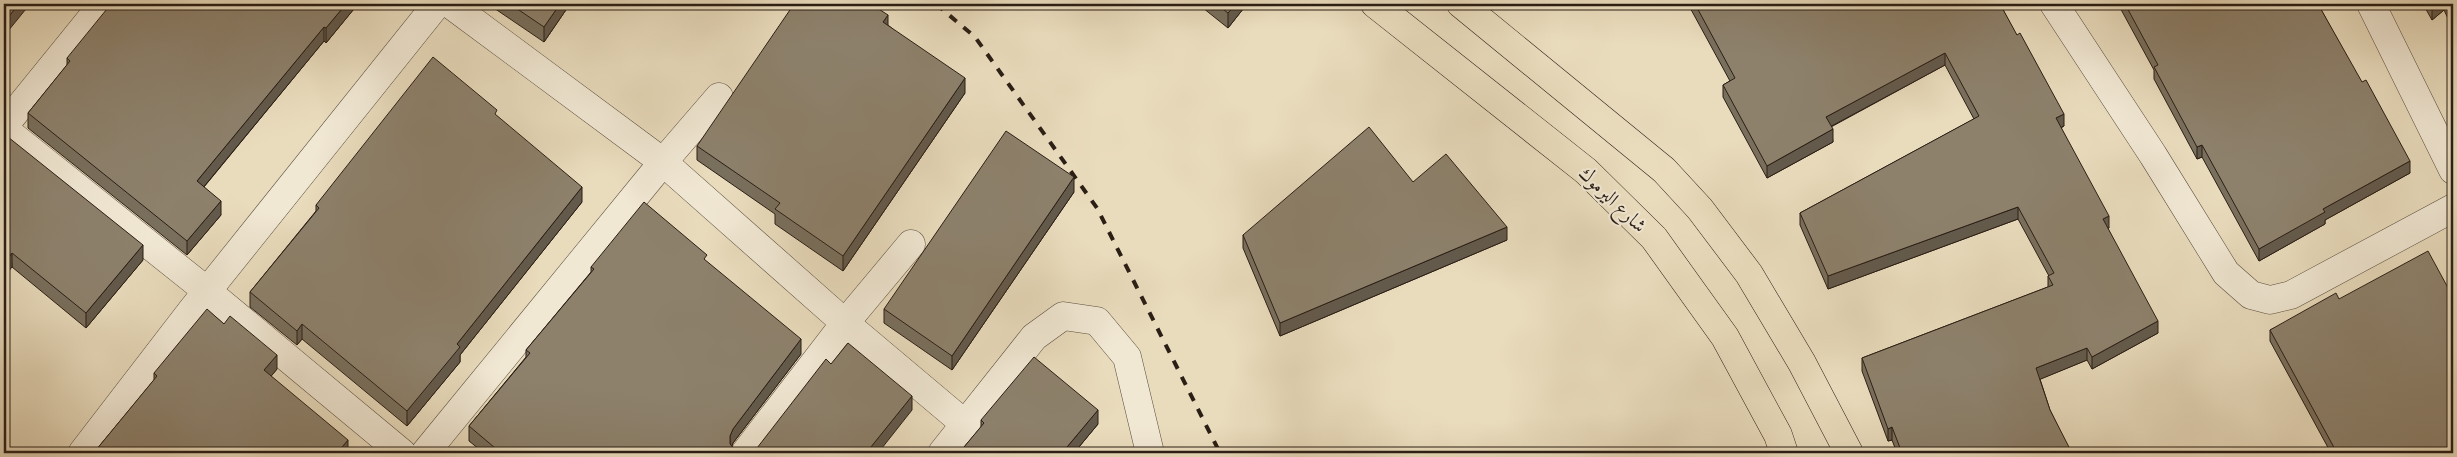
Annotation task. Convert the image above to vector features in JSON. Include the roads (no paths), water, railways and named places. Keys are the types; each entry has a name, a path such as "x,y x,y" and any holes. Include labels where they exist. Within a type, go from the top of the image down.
{"highway":[{"name":"شارع اليرموك","path":"1376,4 1586,171 1654,238 1725,337 1778,435 1784,453"},
{"path":"1461,4 1664,170 1700,209 1750,274 1802,363 1849,453"}],"street":[{"path":"103,4 4,127 207,291 402,453"},
{"path":"82,453 207,291 437,4"},
{"path":"450,4 663,162 845,323 965,424"},
{"path":"2054,4 2226,273 2251,295 2270,300 2291,295 2453,208"},
{"path":"2371,4 2453,170"},
{"path":"425,453 663,162 719,97"},
{"path":"745,453 845,323 911,244"},
{"path":"942,453 1034,337 1063,316 1097,322 1126,357 1150,453"}],"railway":[{"path":"936,4 975,37 1097,208 1220,453"}]}
